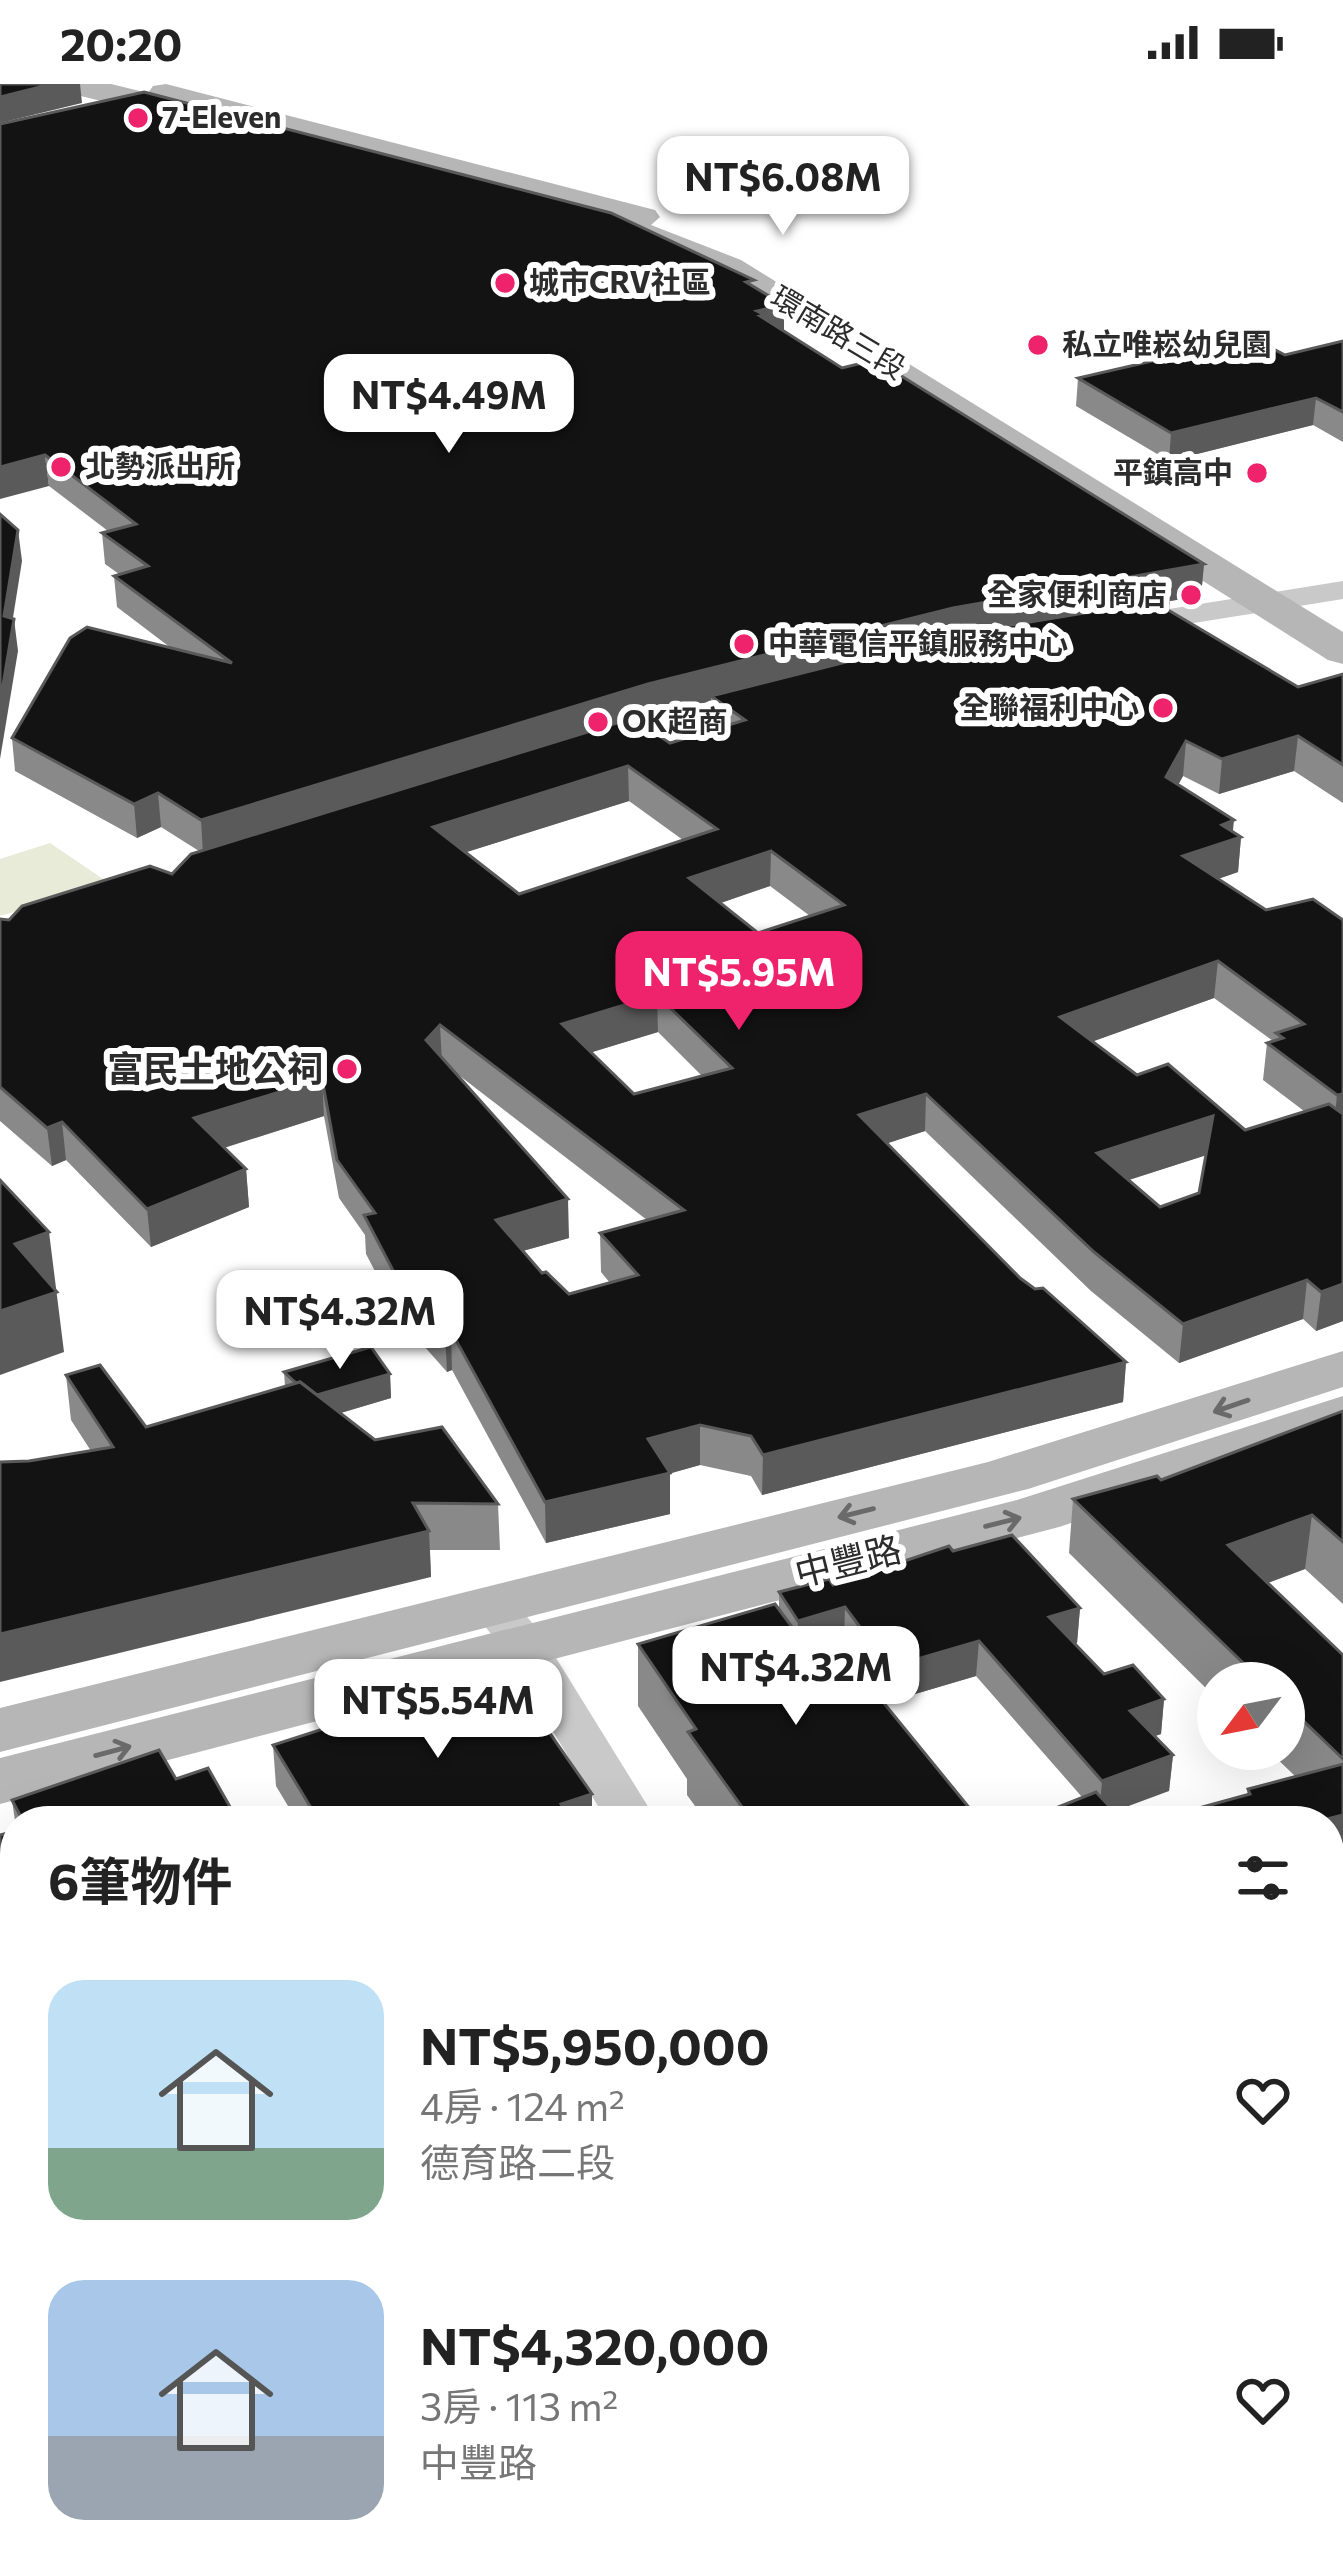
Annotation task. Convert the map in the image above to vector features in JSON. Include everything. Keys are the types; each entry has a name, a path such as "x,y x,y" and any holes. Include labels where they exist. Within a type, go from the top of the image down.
{"main road":[{"path":"149,94 229,84"},
{"name":"環南路三段","path":"77,101 149,94 648,219 719,244 995,401 1343,619"},
{"name":"環南路三段","path":"149,94 692,249 760,285 1012,440 1343,651"},
{"name":"中豐路","path":"0,1781 1007,1476 1343,1368"},
{"name":"中豐路","path":"0,1730 1037,1514 1343,1414"}],"street":[{"path":"1086,631 1343,590"},
{"path":"578,754 796,694"},
{"path":"508,1625 623,1806"}],"green space":[{"path":"50,843 109,883 0,916 0,859"}],"building":[{"path":"0,84 52,84 0,97"},
{"path":"144,92 611,213 754,280 746,282 784,305 757,311 765,315 760,316 842,368 862,363 882,375 895,372 1204,564 953,608 648,684 201,820 158,793 134,804 12,738 70,638 87,627 232,663 114,576 148,566 102,533 136,524 45,455 0,467 0,124"},
{"path":"1252,338 1285,355 1343,341 1343,412 1316,398 1171,433 1078,378"},
{"path":"0,514 18,530 4,616 14,619 0,703"},
{"path":"1170,599 1163,607 1298,687 1343,674 1343,765 1298,736 1222,759 1186,741 1166,777 1234,820 1222,825 1241,837 1183,856 1266,910 1313,899 1343,920 1343,1094 1337,1095 1267,1043 1283,1038 1276,1033 1304,1024 1218,961 1060,1017 1137,1075 1168,1064 1245,1130 1329,1104 1343,1114 1343,1284 1321,1292 1307,1280 1183,1324 1094,1252 926,1094 859,1115 1020,1278 1035,1289 1043,1288 1126,1362 763,1455 751,1436 700,1425 648,1439 670,1473 545,1502 451,1331 445,1333 398,1280 364,1215 375,1213 337,1160 322,1079 194,1118 246,1169 147,1209 62,1122 47,1128 0,1087 0,919 9,920 22,906 150,866 172,874 191,854 633,718 670,743 745,720 711,696 957,634","holes":["628,766 717,829 519,894 433,827","771,851 844,905 758,933 689,878","657,995 732,1068 634,1094 562,1024","440,1025 684,1210 600,1233 638,1275 569,1294 542,1273 496,1220 568,1199 426,1040","1213,1116 1199,1193 1160,1207 1097,1153"]},
{"path":"0,1180 49,1232 15,1244 57,1292 0,1311"},
{"path":"371,1347 390,1374 317,1395 284,1372"},
{"path":"100,1365 146,1427 300,1382 375,1440 442,1427 498,1504 413,1503 429,1531 0,1634 0,1462 113,1447 66,1375"},
{"path":"1343,1411 1343,1542 1312,1515 1228,1545 1343,1655 1343,1759 1305,1722 1305,1662 1242,1662 1073,1499 1157,1476 1161,1480"},
{"path":"1012,1535 1080,1608 1049,1617 1104,1674 1133,1665 1164,1699 1130,1711 1173,1755 1102,1781 979,1641 890,1667 845,1607 798,1621 779,1592 829,1579 833,1585 949,1546 953,1551"},
{"path":"775,1604 834,1684 861,1675 968,1806 741,1806 688,1732 696,1729 638,1644"},
{"path":"506,1670 592,1794 562,1806 310,1806 273,1745"},
{"path":"159,1750 176,1779 208,1768 230,1806 15,1806 12,1800"},
{"path":"1343,1764 1343,1806 1206,1806 1250,1794 1248,1789"},
{"path":"1096,1792 1109,1806 1061,1806"}],"place":[{"name":"7-Eleven","path":"138,118"},
{"name":"城市CRV社區","path":"505,283"},
{"name":"私立唯崧幼兒園","path":"1038,345"},
{"name":"北勢派出所","path":"61,467"},
{"name":"平鎮高中","path":"1257,473"},
{"name":"全家便利商店","path":"1191,595"},
{"name":"中華電信平鎮服務中心","path":"744,644"},
{"name":"全聯福利中心","path":"1163,708"},
{"name":"OK超商","path":"598,722"},
{"name":"富民土地公祠","path":"347,1069"}]}
